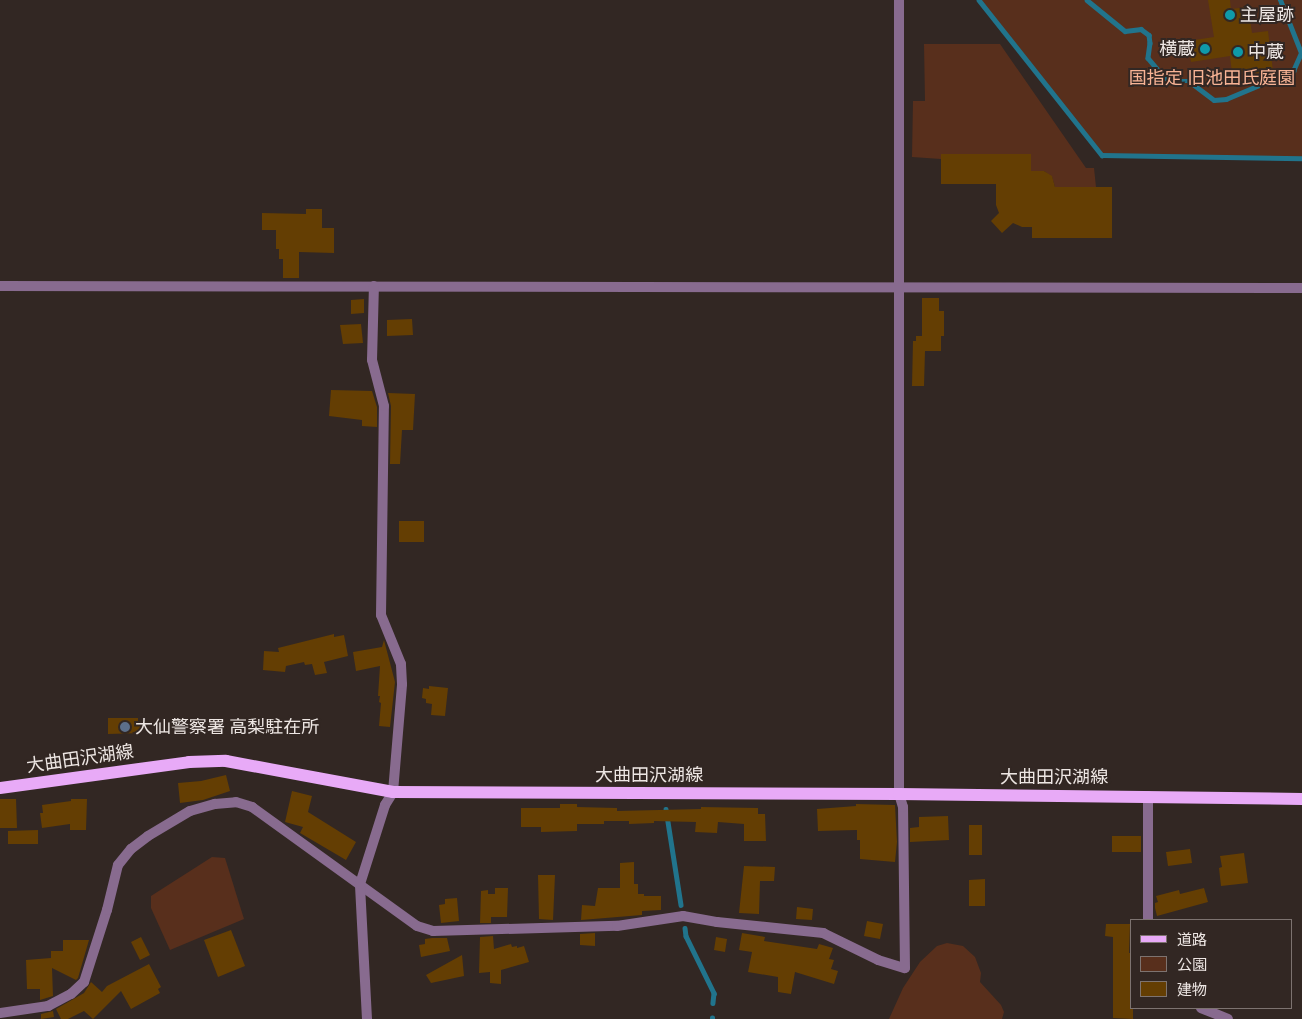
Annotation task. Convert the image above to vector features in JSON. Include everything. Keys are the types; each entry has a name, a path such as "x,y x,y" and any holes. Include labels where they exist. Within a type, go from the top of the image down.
{"main road":[{"name":"大曲田沢湖線","path":"0,788 189,762 226,761 393,792 899,794 1302,799"}],"street":[{"path":"0,1013 48,1006 71,994 84,982 107,910 118,865 131,849 148,836 190,811 215,804 236,802 252,807 416,926 433,931 617,926 684,916 716,922 823,933 878,960 904,968 903,807 899,794 899,0"},
{"path":"0,286 1302,288"},
{"path":"366,1019 360,884 386,805 393,792 402,684 400,664 390,632 381,615 384,406 372,360 374,286"},
{"path":"1148,796 1148,919"},
{"path":"1203,1009 1228,1019"}],"green space":[{"name":"国指定 旧池田氏庭園","path":"979,0 1302,0 1302,158 1102,155"},
{"path":"924,44 1000,44 1086,168 1094,168 1096,187 1055,187 1052,177 1044,171 1031,171 1031,154 941,159 912,157 913,101 925,101"},
{"path":"212,857 225,858 244,919 170,950 151,908 151,896"},
{"path":"947,943 963,946 975,957 981,973 980,982 1001,1005 1004,1012 1002,1019 889,1019 903,988 920,962 937,946"}],"building":[{"path":"1208,0 1230,0 1231,9 1248,7 1252,33 1268,31 1273,71 1256,73 1256,69 1232,73 1230,56 1191,62 1188,41 1214,37"},
{"path":"941,154 1031,154 1031,171 1044,171 1052,176 1055,187 1112,187 1112,238 1032,238 1032,227 1022,227 1013,223 1002,233 991,221 999,213 996,205 996,184 941,184"},
{"path":"306,209 322,209 322,228 334,228 334,253 299,252 299,278 283,278 283,259 279,259 279,249 276,249 276,230 262,230 262,213 306,214"},
{"path":"922,298 939,298 939,311 944,311 944,336 941,336 941,351 925,351 924,386 912,386 913,341 916,341 916,336 922,336"},
{"path":"364,299 364,313 351,314 351,300"},
{"path":"412,319 413,335 387,336 387,320"},
{"path":"361,324 363,343 343,344 340,325"},
{"path":"331,390 372,391 377,407 377,427 362,426 362,420 329,416"},
{"path":"388,393 415,394 413,430 402,430 400,464 390,464 391,406"},
{"path":"399,521 424,521 424,542 399,542"},
{"path":"334,634 334,637 344,635 348,656 324,662 327,673 315,675 312,664 305,665 304,662 286,666 285,672 263,670 264,651 279,652 278,648"},
{"path":"384,640 395,682 390,727 379,726 381,703 379,702 380,696 378,696 380,666 356,671 353,652 382,647"},
{"path":"429,686 448,688 445,716 431,715 432,704 426,703 426,699 422,698 423,688 429,689"},
{"name":"大仙警察署 高梨駐在所","path":"108,718 138,718 138,721 142,721 142,733 108,734"},
{"path":"226,775 230,791 203,800 180,803 178,783 201,781"},
{"path":"292,791 312,796 308,812 356,842 346,860 300,833 303,827 285,822"},
{"path":"0,799 16,799 17,828 0,828"},
{"path":"71,799 87,799 86,830 70,830 70,824 42,828 40,813 43,813 42,805 71,801"},
{"path":"560,804 577,804 577,807 617,808 617,811 701,809 701,807 758,808 758,814 765,814 766,841 744,841 744,824 718,822 717,833 695,832 696,822 654,821 654,823 629,824 629,821 604,821 604,824 577,824 577,831 541,832 541,827 521,827 521,808 560,808"},
{"path":"856,804 895,805 897,842 895,862 860,859 860,840 857,840 857,830 818,831 817,809 856,806"},
{"path":"948,816 949,840 910,842 910,828 919,827 919,817"},
{"path":"969,825 982,825 982,855 969,855"},
{"path":"38,830 38,844 8,844 8,831"},
{"path":"1112,836 1141,836 1141,852 1112,852"},
{"path":"1190,849 1192,863 1168,866 1166,852"},
{"path":"1244,853 1248,883 1221,886 1219,868 1222,867 1220,856"},
{"path":"634,862 634,884 638,884 638,894 661,896 661,910 642,911 642,915 581,920 582,905 595,906 598,888 620,888 620,863"},
{"path":"744,866 775,867 774,881 760,881 759,914 739,913"},
{"path":"538,875 555,875 553,920 539,919"},
{"path":"985,879 985,906 969,906 969,880"},
{"path":"495,888 508,888 507,917 491,917 491,923 480,923 481,891 488,890 488,894 495,894"},
{"path":"1204,888 1208,902 1157,916 1155,903 1158,902 1156,896 1179,890 1180,894"},
{"path":"457,898 459,921 441,923 439,905 445,904 445,899"},
{"path":"797,907 813,909 812,920 796,919"},
{"path":"867,921 883,924 880,939 864,936"},
{"path":"1106,924 1130,924 1130,1009 1133,1009 1133,1019 1113,1018 1113,937 1105,936"},
{"path":"231,930 245,966 218,977 204,940"},
{"path":"595,933 595,946 580,945 580,934"},
{"path":"742,933 765,937 764,941 817,949 819,944 833,948 829,959 834,960 831,969 838,971 834,984 795,972 791,994 778,992 778,977 748,972 752,952 739,950"},
{"path":"493,936 494,949 511,944 512,947 517,946 517,948 524,946 529,962 501,970 501,984 490,983 490,972 479,973 480,937"},
{"path":"141,937 150,955 140,960 131,942"},
{"path":"716,937 727,939 725,952 714,950"},
{"path":"447,938 450,951 421,957 419,945 425,944 425,939"},
{"path":"63,940 89,940 78,978 76,980 52,968 53,996 40,1000 40,989 27,989 26,960 51,958 51,951 63,951"},
{"path":"462,955 464,976 431,983 426,975"},
{"path":"149,964 161,987 158,989 160,993 131,1009 121,991 93,1019 84,1011 68,1019 61,1019 56,1009 84,993 91,982 102,992 107,986"},
{"path":"53,1011 54,1017 41,1019 41,1014"}],"waterway":[{"path":"979,0 1102,155 1302,158"},
{"path":"1087,0 1125,31 1141,29 1149,35 1148,58 1164,77 1172,81 1189,81 1214,100 1226,99 1293,71 1301,53 1280,0"},
{"path":"666,809 681,905"},
{"path":"685,928 686,936 714,993 713,1003"}],"place":[{"name":"主屋跡","path":"1230,15"},
{"name":"横蔵","path":"1205,49"},
{"name":"中蔵","path":"1238,52"},
{"name":"大仙警察署 高梨駐在所","path":"125,727"}]}
